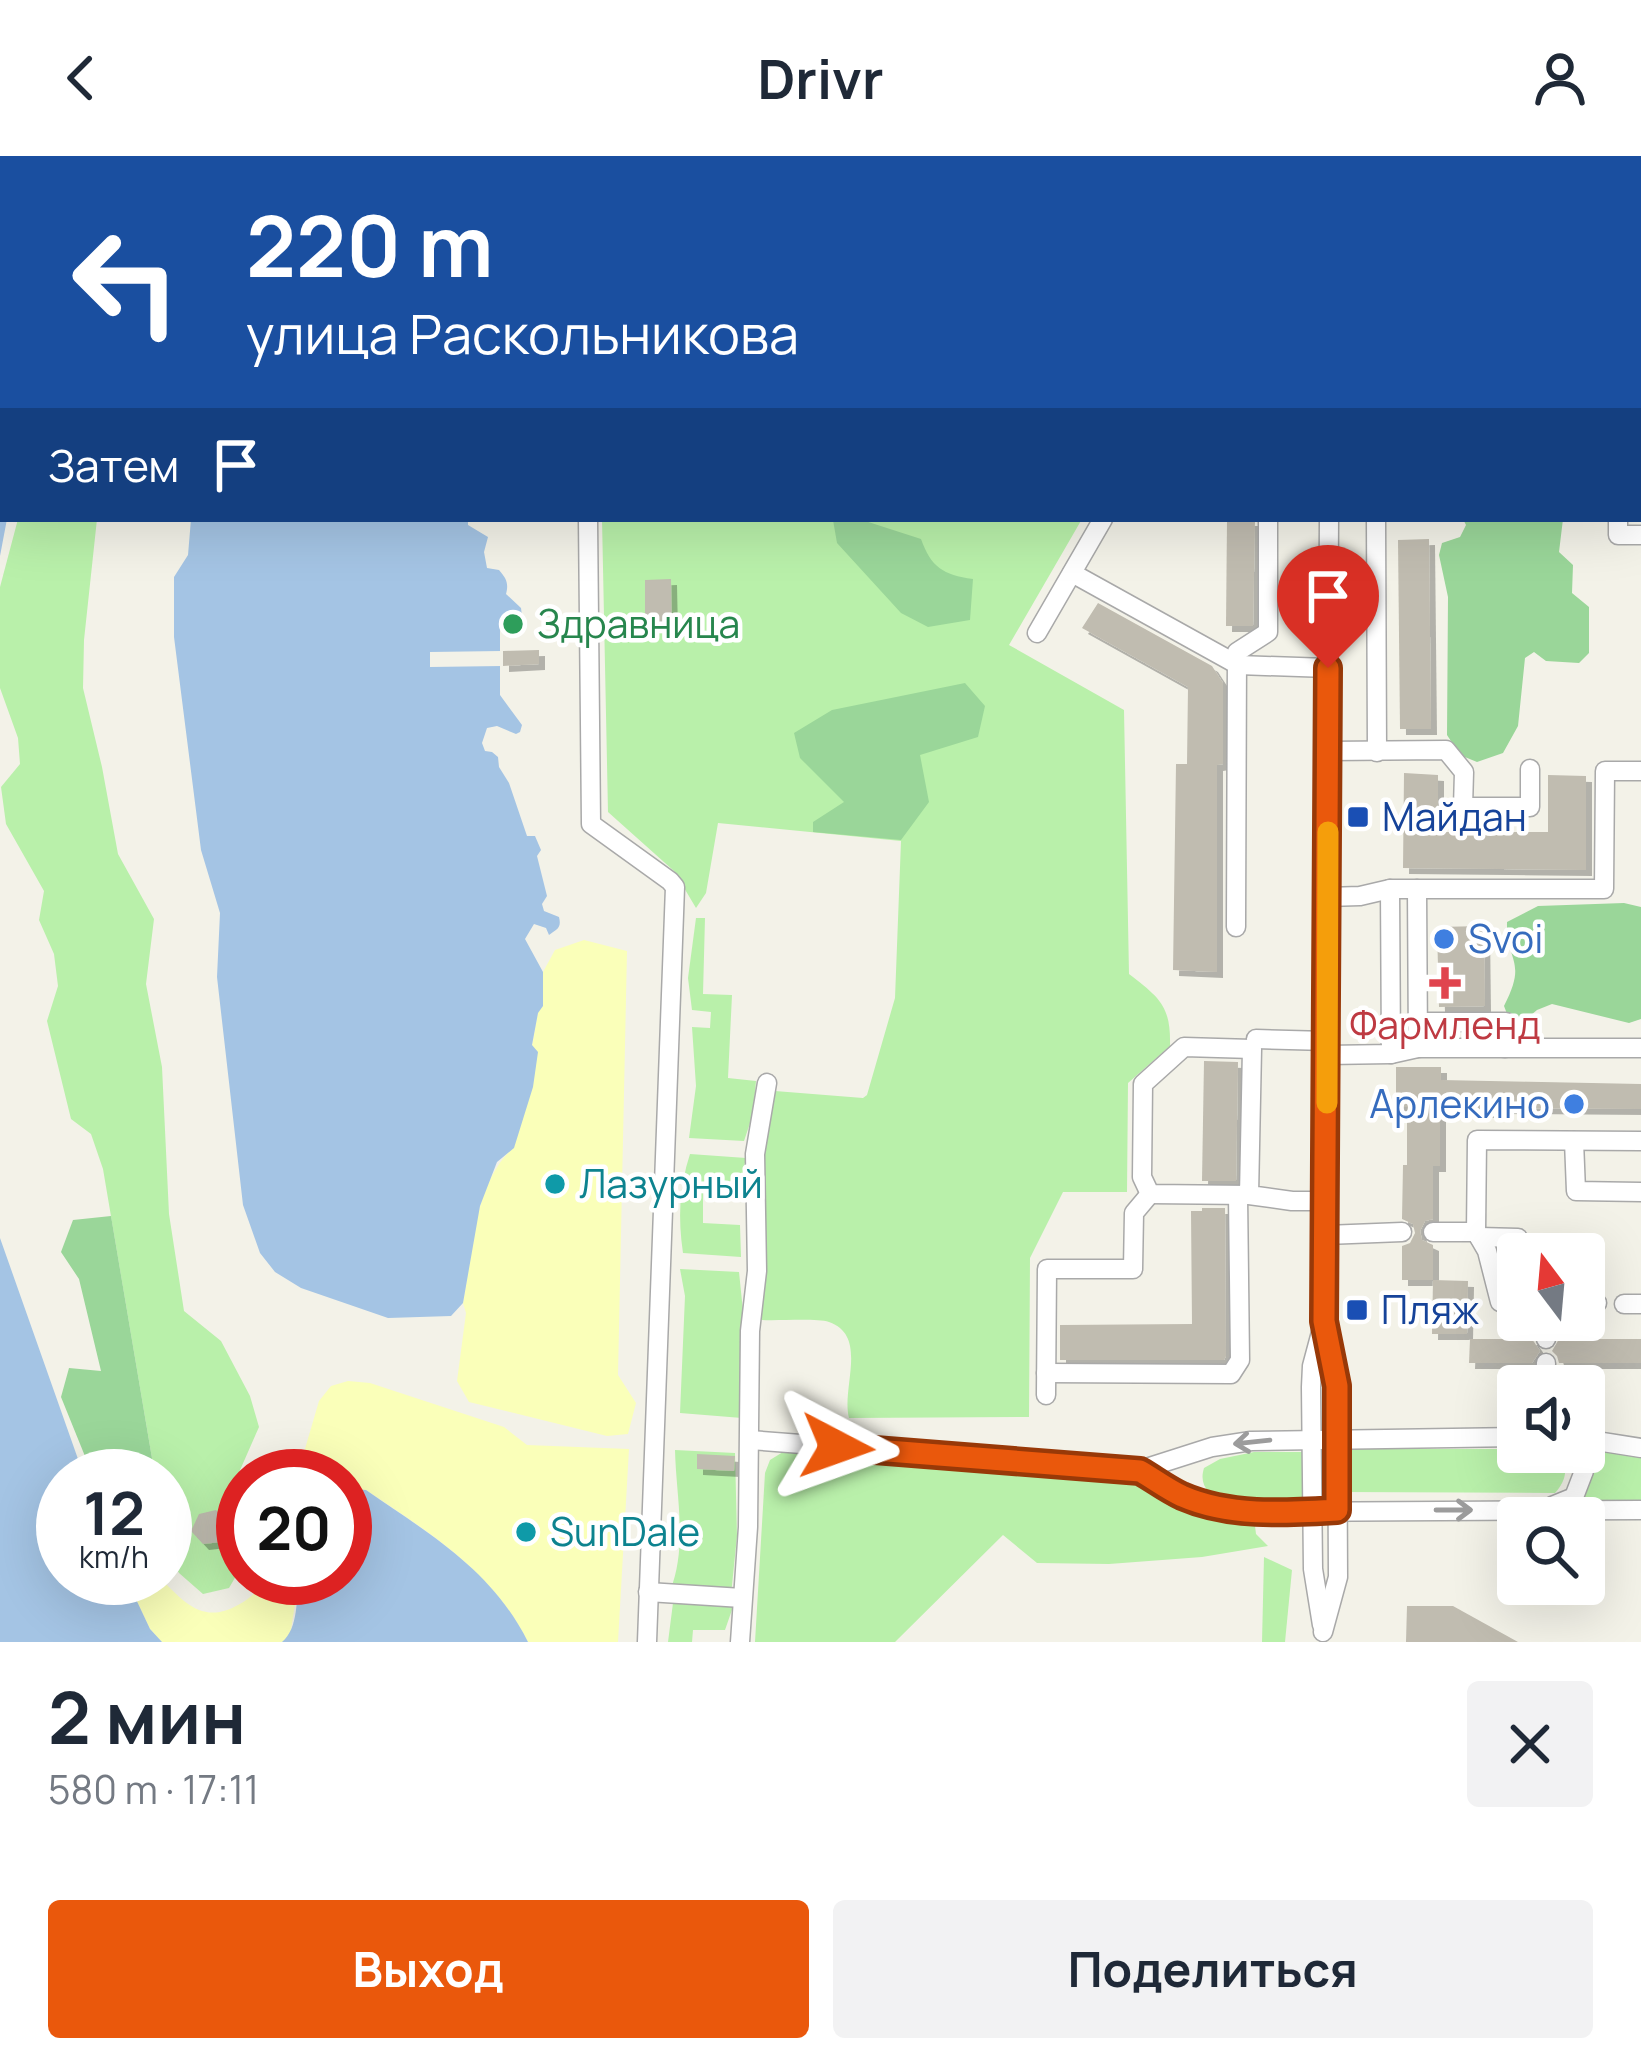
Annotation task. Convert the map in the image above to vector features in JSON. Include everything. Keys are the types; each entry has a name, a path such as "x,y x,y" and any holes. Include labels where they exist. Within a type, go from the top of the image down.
{"street":[{"path":"588,522 591,824 675,887 646,1642"},
{"path":"1037,633 1101,522"},
{"path":"1237,927 1237,652 1268,632 1268,522"},
{"path":"1323,1637 1338,1577 1337,1386 1324,1321 1329,522"},
{"path":"1376,522 1377,752"},
{"path":"1618,522 1618,535 1641,535"},
{"path":"1072,573 1238,665 1328,668"},
{"path":"1328,751 1446,751 1464,772 1463,807 1530,807 1530,769"},
{"path":"1327,897 1390,889 1604,890 1605,771 1641,771"},
{"path":"1390,889 1391,1054"},
{"path":"1417,889 1418,1048"},
{"path":"1418,1022 1506,1022 1505,1048"},
{"path":"1256,1039 1391,1054 1418,1048 1641,1048"},
{"path":"1046,1373 1231,1374 1240,1360 1252,1049 1184,1047 1143,1084 1142,1177 1150,1194"},
{"path":"740,1642 748,1527 750,1331 757,1271 755,1154 767,1083"},
{"path":"1497,1290 1487,1251 1477,1234 1477,1140 1641,1141"},
{"path":"1574,1141 1576,1191 1641,1192"},
{"path":"1150,1194 1326,1202"},
{"path":"1046,1395 1047,1269 1133,1269 1134,1214 1150,1194"},
{"path":"1326,1234 1402,1232"},
{"path":"1433,1232 1497,1236"},
{"path":"1323,1637 1312,1569 1311,1511 1312,1366 1324,1321"},
{"path":"750,1440 1140,1471 1192,1453 1251,1441 1497,1436"},
{"path":"1605,1442 1641,1448"},
{"path":"1190,1499 1178,1475 1182,1462 1192,1453"},
{"path":"1140,1471 1190,1499 1240,1510 1497,1509"},
{"path":"1605,1510 1641,1510"},
{"path":"648,1592 742,1598"}],"shaded area":[{"path":"17,522 97,522 83,688 118,854 154,919 146,984 162,1067 169,1214 184,1311 221,1341 250,1396 259,1427 249,1449 216,1449 216,1591 203,1594 192,1584 192,1449 150,1449 103,1169 91,1134 71,1119 47,1021 58,986 54,954 39,920 44,891 6,824 1,787 20,764 18,738 0,688 0,587"},
{"path":"602,522 1080,522 1009,645 1124,710 1129,974 1162,1004 1170,1046 1128,1083 1127,1192 1063,1192 1030,1258 1029,1417 849,1418 851,1351 841,1329 823,1321 762,1320 763,1147 775,1091 867,1095 895,998 901,841 718,823 706,893 696,908 674,871 608,812"},
{"path":"833,522 868,522 921,539 940,568 973,579 970,620 928,627 901,613 837,543"},
{"path":"1563,522 1559,552 1573,565 1572,593 1589,607 1589,653 1579,663 1546,661 1534,652 1525,658 1518,726 1503,753 1477,762 1460,755 1447,735 1448,597 1439,555 1442,543 1460,537 1466,525"},
{"path":"965,683 985,706 978,737 920,755 929,802 901,840 813,832 813,822 844,802 800,758 794,733 832,710"},
{"path":"1624,903 1641,907 1641,1019 1629,1023 1552,1004 1524,1021 1509,1019 1504,1006 1515,970 1507,922 1538,906"},
{"path":"696,918 705,918 703,994 732,995 728,1078 756,1081 744,1141 689,1138 696,1086 692,1027 710,1028 711,1012 692,1010 688,978"},
{"path":"690,1154 746,1158 739,1188 703,1188 703,1223 740,1225 741,1257 683,1253 680,1203"},
{"path":"111,1216 150,1449 82,1449 61,1397 69,1368 101,1371 79,1279 61,1252 73,1220"},
{"path":"680,1269 739,1272 742,1418 680,1413 685,1296"},
{"path":"791,1447 1145,1484 1208,1515 1255,1526 1268,1546 1109,1564 1037,1563 1003,1535 895,1642 755,1642 765,1473 770,1460"},
{"path":"1342,1449 1497,1449 1497,1473 1565,1473 1555,1493 1341,1492"},
{"path":"1605,1449 1641,1456 1641,1500 1579,1497 1587,1473 1605,1473"},
{"path":"675,1450 735,1453 737,1536 731,1595 670,1591 680,1539"},
{"path":"1254,1452 1305,1452 1305,1505 1240,1504 1210,1493 1203,1483 1204,1468 1220,1459"},
{"path":"1264,1557 1292,1570 1285,1642 1262,1642"},
{"path":"673,1603 734,1604 725,1630 693,1630 692,1642 668,1642"}],"sand":[{"name":"Лазурный","path":"584,940 627,951 618,1375 636,1403 628,1434 607,1436 469,1402 457,1381 466,1313 463,1303 477,1219 490,1180 514,1147 538,1012 543,1006 543,972 555,950"},
{"name":"SunDale","path":"348,1381 370,1383 504,1427 527,1445 629,1449 618,1642 528,1642 496,1594 458,1555 372,1494 372,1449 305,1449 319,1401 331,1386"},
{"path":"139,1605 190,1605 214,1613 237,1605 295,1605 290,1636 282,1642 162,1642"}],"water":[{"path":"0,522 6,522 0,556"},
{"path":"191,522 468,522 488,537 487,568 499,570 506,581 506,594 521,608 522,616 500,627 500,695 522,725 520,732 487,728 482,743 485,751 498,757 527,836 535,836 547,896 542,904 544,911 559,917 560,924 549,935 546,928 534,924 525,939 543,972 543,1006 532,1045 538,1052 533,1087 514,1148 497,1162 480,1206 463,1303 451,1316 388,1318 301,1288 275,1272 260,1253 243,1205 217,977 220,913 201,850 174,637 174,577 188,555"},
{"path":"0,1238 74,1449 36,1449 36,1605 139,1605 162,1642 0,1642"},
{"path":"372,1494 478,1574 528,1642 282,1642 294,1621 296,1605 372,1605"}],"pier":[{"path":"501,651 502,666 430,667 430,652"}],"building":[{"path":"1227,522 1255,522 1253,626 1226,626"},
{"path":"1429,539 1431,729 1400,729 1398,540"},
{"path":"671,579 672,626 645,627 645,580"},
{"path":"1098,603 1212,666 1223,683 1223,764 1217,765 1217,972 1173,970 1176,764 1187,764 1188,687 1082,628"},
{"path":"539,650 539,664 503,666 503,651"},
{"path":"1404,773 1438,775 1438,832 1548,832 1548,775 1586,776 1586,870 1403,868"},
{"path":"1484,926 1485,1006 1439,1007 1437,927"},
{"path":"1204,1061 1238,1062 1236,1181 1202,1181"},
{"path":"1396,1067 1441,1067 1441,1080 1641,1084 1641,1109 1440,1112 1433,1219 1425,1221 1420,1231 1422,1240 1433,1245 1433,1280 1402,1280 1402,1246 1415,1233 1413,1224 1402,1219 1407,1107 1396,1107"},
{"path":"1225,1208 1224,1360 1060,1360 1060,1325 1192,1324 1191,1211"},
{"path":"1433,1280 1468,1281 1467,1334 1432,1334"},
{"path":"1470,1339 1533,1341 1540,1351 1532,1363 1469,1363"},
{"path":"1641,1339 1641,1363 1559,1363 1552,1351 1558,1341"},
{"path":"697,1454 735,1456 734,1471 697,1469"},
{"path":"216,1510 216,1543 203,1544 192,1532 199,1514"},
{"path":"1407,1606 1453,1606 1518,1642 1406,1642"}],"slow traffic":[{"path":"1327,1103 1328,832"}],"place":[{"name":"Здравница","path":"513,624"},
{"name":"Майдан","path":"1358,817"},
{"name":"Svoi","path":"1444,939"},
{"name":"Фармленд","path":"1445,983"},
{"name":"Арлекино","path":"1574,1104"},
{"name":"Лазурный","path":"555,1184"},
{"name":"Пляж","path":"1357,1310"},
{"name":"SunDale","path":"526,1532"}],"route":[{"path":"837,1447 1140,1471 1177,1494 1216,1507 1261,1512 1337,1510 1337,1386 1324,1321 1328,668"}]}
